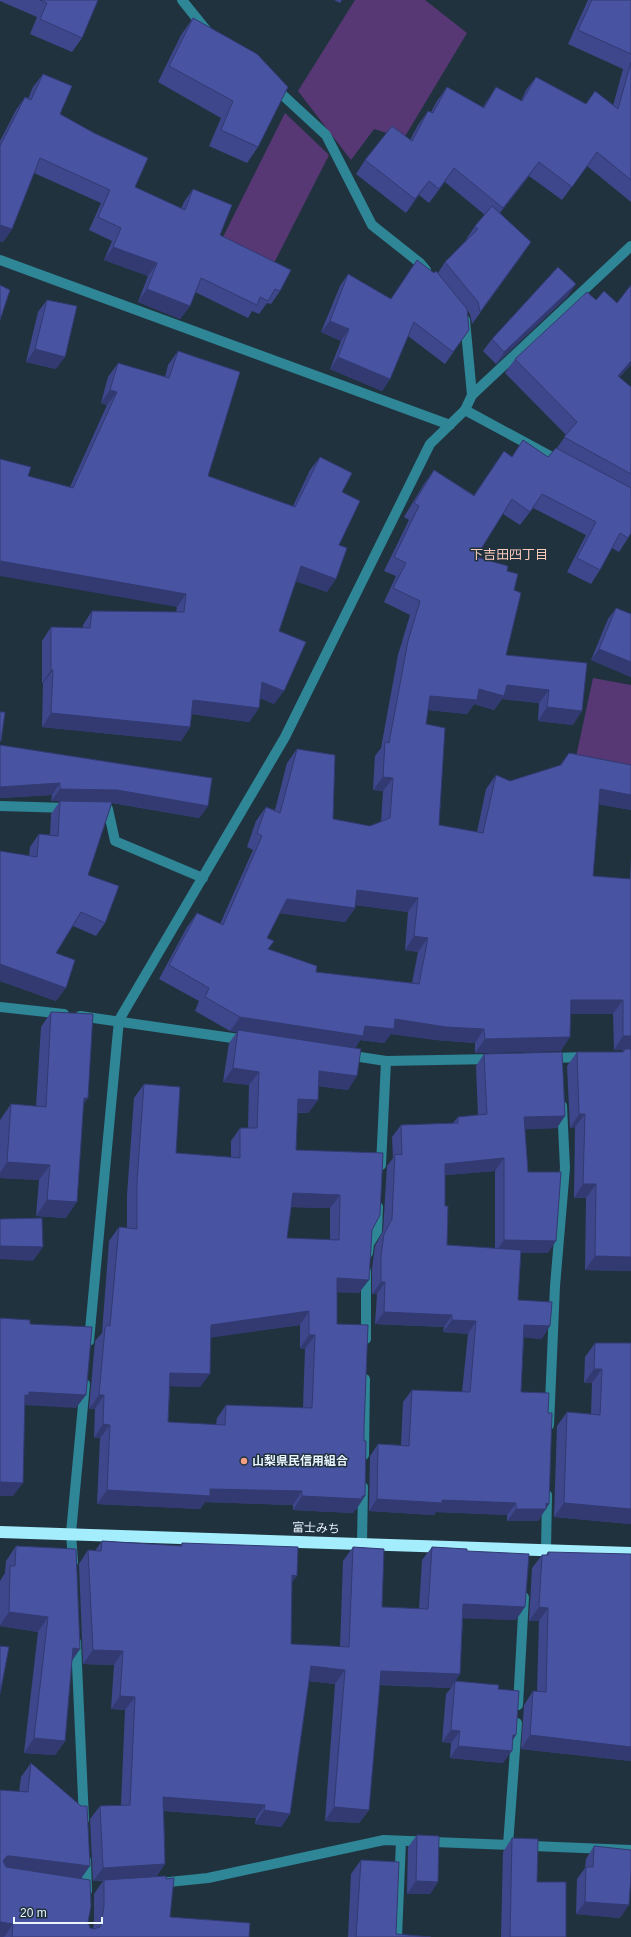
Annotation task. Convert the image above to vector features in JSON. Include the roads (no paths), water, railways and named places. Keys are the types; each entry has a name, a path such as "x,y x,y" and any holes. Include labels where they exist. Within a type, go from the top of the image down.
{"highway":[{"name":"富士みち","path":"0,1532 362,1543 527,1553 546,1550 631,1553"}],"street":[{"path":"182,0 203,28 215,37"},
{"path":"268,81 326,134 346,177 372,225 420,263 435,281"},
{"path":"88,1352 119,1020 285,737 430,444 465,410 472,395 631,246"},
{"path":"0,260 450,425"},
{"path":"460,312 465,318 472,395"},
{"path":"465,410 568,466"},
{"path":"0,806 108,810 115,841 202,878"},
{"path":"0,1007 119,1020 252,1041"},
{"path":"339,1054 386,1061 505,1059"},
{"path":"536,1058 560,1062 599,1057"},
{"path":"380,1177 386,1061"},
{"path":"549,1432 555,1286 565,1168 562,1097"},
{"path":"366,1346 366,1268 369,1244 377,1231 379,1200"},
{"path":"364,1464 365,1369"},
{"path":"73,1572 71,1533 86,1375"},
{"path":"362,1543 364,1480"},
{"path":"546,1550 547,1488"},
{"path":"508,1845 525,1588"},
{"path":"76,1635 85,1832"},
{"path":"150,1884 208,1878 384,1840 631,1850"},
{"path":"397,1937 401,1841"},
{"path":"85,1848 88,1901"}],"place":[{"name":"山梨県民信用組合","path":"244,1461"}],"district":[{"name":"下吉田四丁目","path":"509,554"}]}
